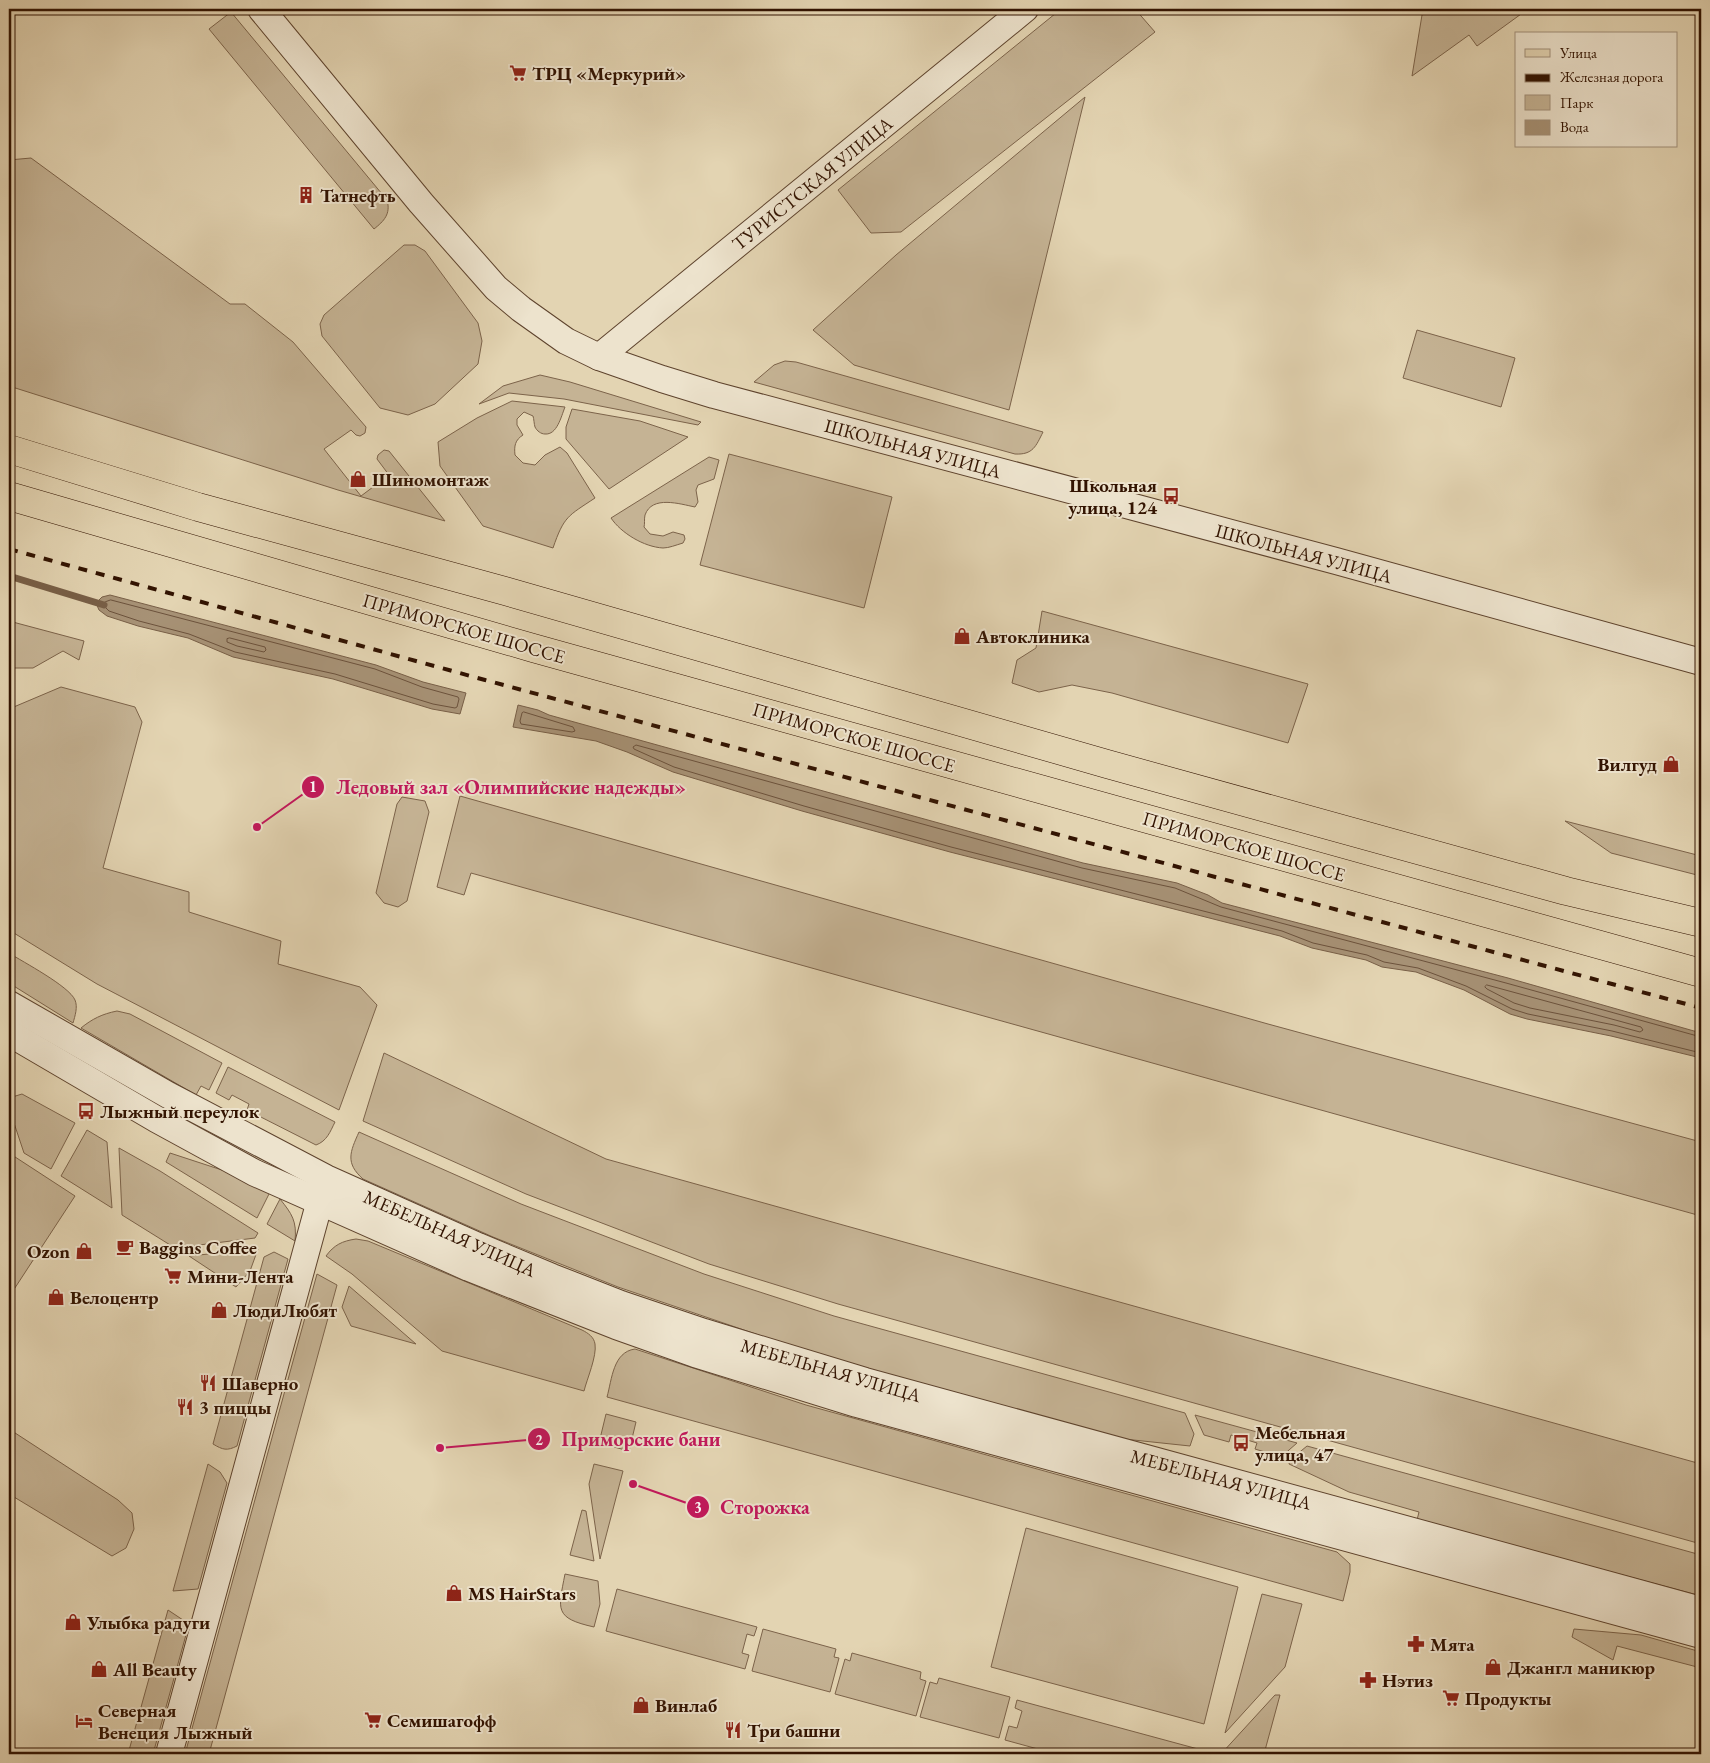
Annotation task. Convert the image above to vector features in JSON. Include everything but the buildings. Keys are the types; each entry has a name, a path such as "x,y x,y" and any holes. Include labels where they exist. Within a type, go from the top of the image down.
{"main road":[{"path":"9,449 198,507 513,594 1107,764 1566,891 1701,923"},
{"name":"ПРИМОРСКОЕ ШОССЕ","path":"9,496 533,648 1701,973"}],"street":[{"name":"ШКОЛЬНАЯ УЛИЦА","path":"262,9 421,203 496,288 566,341 599,357 714,395 1336,561 1701,662"},
{"name":"ТУРИСТСКАЯ УЛИЦА","path":"599,357 1025,9"},
{"name":"МЕБЕЛЬНАЯ УЛИЦА","path":"10,1007 168,1096 322,1190 469,1268 616,1326 772,1378 866,1406 1701,1635"},
{"name":"МЕБЕЛЬНАЯ УЛИЦА","path":"9,1033 156,1119 255,1173 322,1190 405,1215 621,1304 723,1338 866,1381 1701,1610"},
{"path":"169,1754 322,1190"}],"green space":[{"path":"1061,9 1135,9 1155,32 901,232 871,233 838,190"},
{"path":"1430,9 1528,9 1477,46 1469,35 1412,76 1422,15"},
{"path":"231,12 387,200 388,209 386,217 374,229 209,29"},
{"path":"1085,97 1009,410 854,365 813,330 896,255"},
{"path":"31,158 230,304 245,304 293,342 366,427 365,433 360,436 351,430 324,449 361,496 389,475 377,459 378,455 384,450 389,451 445,521 338,490 9,386 9,160"},
{"path":"404,245 415,245 425,251 478,323 482,341 478,364 435,404 408,415 380,408 322,336 320,324 324,315"},
{"path":"1417,330 1515,358 1501,407 1403,378"},
{"path":"785,361 796,362 1043,432 1033,449 1026,453 1015,454 754,382 774,365"},
{"path":"540,375 570,382 701,422 698,425 564,399 509,393 479,404 503,386"},
{"path":"512,401 565,407 556,429 549,434 538,431 535,427 533,416 524,412 517,419 517,425 523,435 516,444 515,455 523,463 535,465 545,455 560,447 567,453 595,498 568,518 560,529 553,548 483,526 440,466 438,442 477,418"},
{"path":"572,409 640,421 688,437 609,489 566,439 566,427"},
{"path":"729,454 892,497 864,608 700,565"},
{"path":"709,457 719,460 714,479 698,485 696,490 698,502 695,507 667,502 660,503 649,509 645,515 644,527 650,534 663,536 673,532 684,535 683,543 663,548 648,545 627,534 611,518"},
{"path":"1042,611 1308,684 1288,743 1112,693 1072,685 1039,692 1012,683 1017,660 1036,648"},
{"path":"9,621 84,641 79,660 63,651 33,668 9,668"},
{"path":"61,687 135,707 142,722 103,868 189,892 189,912 281,941 278,964 360,987 377,1005 339,1110 97,984 9,930 9,709"},
{"path":"460,796 1268,1024 1701,1142 1701,1216 471,873 464,895 437,887"},
{"path":"402,797 425,801 429,812 407,901 398,907 384,903 376,893 397,804"},
{"path":"1565,821 1701,856 1701,876 1611,853"},
{"path":"9,953 55,981 71,994 76,1006 73,1023 9,983"},
{"path":"117,1011 130,1014 222,1063 209,1090 201,1086 196,1095 81,1028 98,1017"},
{"path":"384,1053 606,1159 1701,1464 1701,1544 838,1304 709,1264 526,1194 363,1121"},
{"path":"228,1067 335,1122 328,1136 316,1145 247,1110 249,1104 232,1095 229,1100 216,1093"},
{"path":"22,1094 75,1123 51,1169 24,1153 9,1108 9,1098"},
{"path":"87,1130 107,1142 112,1208 61,1176"},
{"path":"359,1132 521,1204 704,1274 834,1316 1185,1413 1194,1434 1190,1446 1124,1439 823,1357 618,1287 493,1237 363,1179 351,1162 353,1146"},
{"path":"119,1148 160,1171 258,1233 255,1238 175,1248 122,1215"},
{"path":"9,1153 75,1196 9,1297"},
{"path":"170,1153 228,1172 270,1192 257,1218 166,1162"},
{"path":"280,1199 293,1218 295,1241 267,1224"},
{"path":"356,1239 368,1241 586,1332 593,1339 595,1349 584,1391 442,1351 352,1274 326,1256 339,1244"},
{"path":"258,1249 250,1271 236,1287 189,1256"},
{"path":"274,1252 288,1259 237,1446 230,1449 222,1449 213,1444 264,1257"},
{"path":"317,1274 337,1285 209,1754 185,1754"},
{"path":"349,1286 416,1344 351,1326 342,1307"},
{"path":"635,1349 806,1405 1337,1552 1350,1564 1343,1601 607,1397 612,1375 618,1361 622,1355"},
{"path":"606,1414 636,1422 629,1451 599,1443"},
{"path":"1195,1415 1297,1443 1281,1457 1255,1449 1257,1443 1231,1435 1229,1442 1204,1435"},
{"path":"9,1429 118,1500 132,1513 134,1529 126,1548 112,1556 9,1494"},
{"path":"1307,1446 1701,1555 1701,1596 1417,1520 1419,1512 1349,1492 1289,1464 1290,1460"},
{"path":"208,1464 220,1472 227,1483 198,1589 173,1591"},
{"path":"594,1464 623,1471 600,1559 589,1484"},
{"path":"582,1510 586,1511 594,1561 570,1555"},
{"path":"1026,1528 1238,1587 1204,1724 991,1667"},
{"path":"565,1574 598,1581 600,1604 594,1627 572,1620 565,1616 562,1611 561,1596"},
{"path":"617,1589 757,1627 754,1636 747,1634 742,1653 749,1655 745,1669 606,1631"},
{"path":"1262,1594 1302,1604 1285,1667 1225,1733"},
{"path":"168,1610 189,1624 153,1754 128,1754"},
{"path":"763,1629 836,1649 834,1657 839,1658 830,1692 752,1671"},
{"path":"1574,1629 1641,1635 1701,1652 1701,1668 1617,1646 1613,1660 1572,1637"},
{"path":"852,1653 921,1672 920,1679 926,1681 916,1716 835,1694 845,1659 850,1661"},
{"path":"939,1678 1010,1697 999,1738 920,1717 930,1682 937,1684"},
{"path":"1275,1695 1280,1695 1264,1754 1221,1754"},
{"path":"1017,1700 1198,1749 1197,1754 1056,1754 1005,1740 1009,1726 1017,1728 1022,1711 1015,1708"}],"water":[{"path":"110,595 376,665 423,682 466,693 460,714 432,709 333,679 233,657 188,638 138,626 107,616 99,610 96,603 102,597"},
{"path":"518,705 1083,863 1177,883 1208,895 1222,903 1508,978 1701,1033 1701,1058 1611,1036 1527,1019 1510,1014 1464,990 1416,972 1382,967 1366,960 1312,948 1280,936 950,852 802,811 673,772 596,741 513,727"}],"waterway":[{"path":"9,576 104,605"}],"railway":[{"path":"9,549 485,680 1701,1008"}],"place":[{"name":"ТРЦ «Меркурий»","path":"518,73"},
{"name":"Татнефть","path":"306,195"},
{"name":"Шиномонтаж","path":"358,479"},
{"name":"Школьная улица, 124","path":"1171,496"},
{"name":"Автоклиника","path":"962,636"},
{"name":"Вилгуд","path":"1671,764"},
{"name":"Ледовый зал «Олимпийские надежды»","path":"257,827"},
{"name":"Лыжный переулок","path":"86,1111"},
{"name":"Baggins Coffee","path":"125,1247"},
{"name":"Ozon","path":"84,1251"},
{"name":"Мини-Лента","path":"173,1276"},
{"name":"Велоцентр","path":"56,1297"},
{"name":"ЛюдиЛюбят","path":"219,1310"},
{"name":"Шаверно","path":"208,1383"},
{"name":"3 пиццы","path":"185,1407"},
{"name":"Мебельная улица, 47","path":"1241,1443"},
{"name":"Приморские бани","path":"440,1448"},
{"name":"Сторожка","path":"633,1484"},
{"name":"MS HairStars","path":"454,1593"},
{"name":"Улыбка радуги","path":"73,1622"},
{"name":"Мята","path":"1416,1644"},
{"name":"Джангл маникюр","path":"1493,1667"},
{"name":"All Beauty","path":"99,1669"},
{"name":"Нэтиз","path":"1368,1680"},
{"name":"Продукты","path":"1451,1698"},
{"name":"Винлаб","path":"641,1705"},
{"name":"Семишагофф","path":"373,1720"},
{"name":"Северная Венеция Лыжный","path":"84,1721"},
{"name":"Три башни","path":"733,1730"}]}
